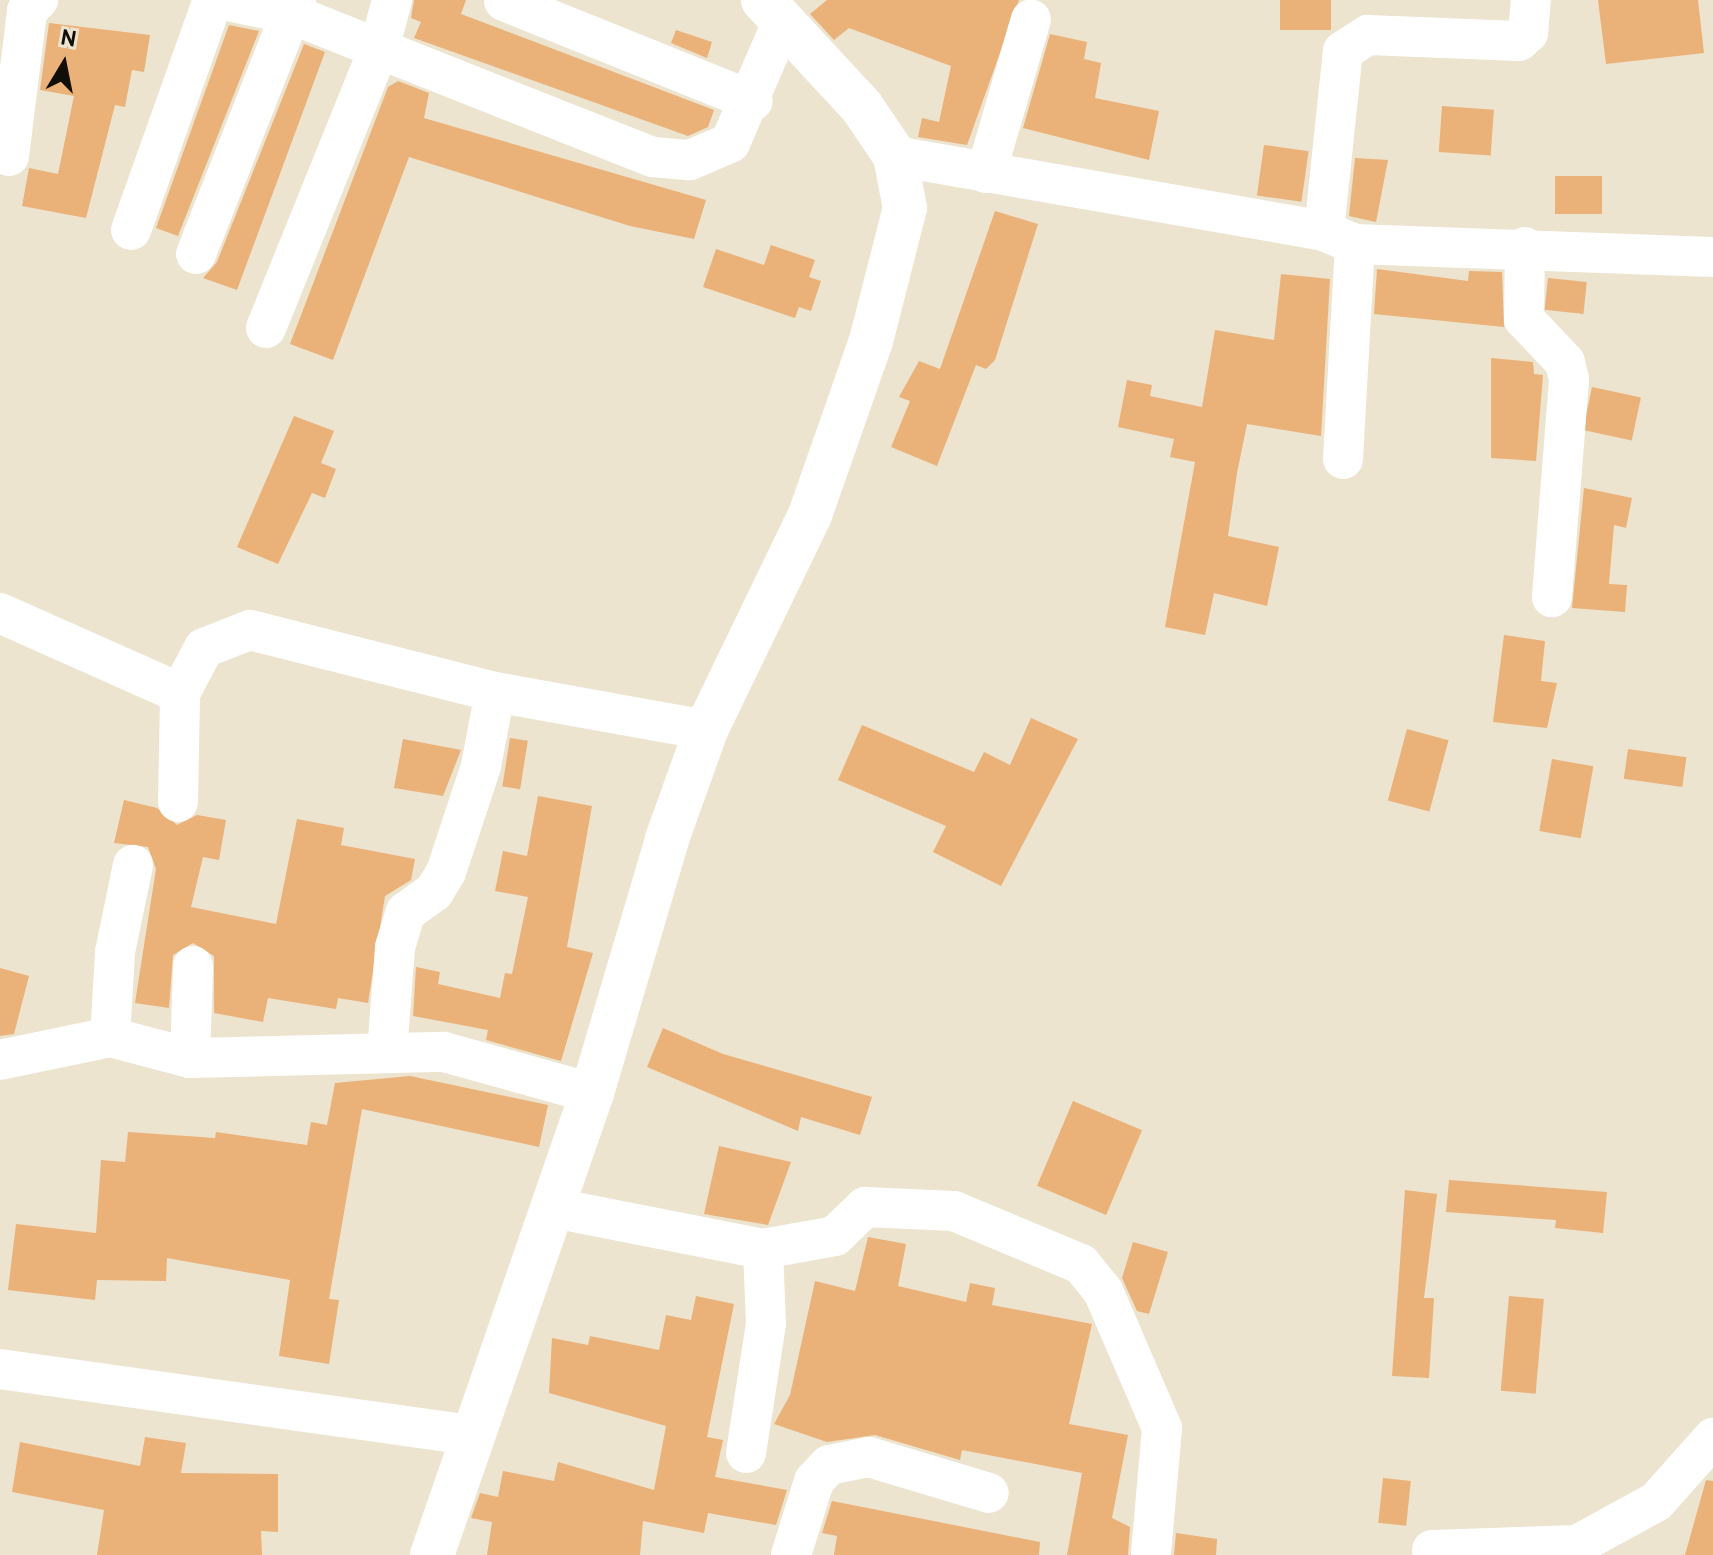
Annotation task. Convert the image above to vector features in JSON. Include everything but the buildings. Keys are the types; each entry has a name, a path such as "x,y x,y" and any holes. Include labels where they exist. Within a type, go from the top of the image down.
{"street":[{"path":"9,156 27,11 38,0"},
{"path":"131,230 213,0"},
{"path":"223,0 293,7 379,49 653,157 690,160 719,152 753,101 773,12"},
{"path":"266,328 379,49 392,0"},
{"path":"1343,459 1340,237 1343,51 1368,35 1519,41 1528,33 1531,0"},
{"path":"504,1 753,101"},
{"path":"196,254 293,7"},
{"path":"432,1555 554,1208 706,730 772,586 810,515 871,341 905,208 895,156 862,107 773,12"},
{"path":"986,173 1031,19"},
{"path":"895,156 1340,237 1713,257"},
{"path":"1525,247 1524,319 1565,362 1569,380 1552,597"},
{"path":"0,613 180,693"},
{"path":"178,802 180,693 204,648 250,630 495,692 706,730"},
{"path":"387,1052 395,947 406,912 434,892 446,872 481,766 495,692"},
{"path":"110,1037 115,952 133,865"},
{"path":"190,1058 193,966"},
{"path":"0,1060 110,1037 190,1058 444,1052 592,1093"},
{"path":"554,1208 763,1249 816,1244 850,1226 865,1207 892,1205 954,1211 1081,1264 1103,1291 1162,1428 1151,1555"},
{"path":"746,1453 766,1324 763,1249"},
{"path":"0,1369 474,1436"},
{"path":"1432,1550 1577,1545 1656,1502 1713,1438"},
{"path":"791,1555 814,1481 829,1465 869,1457 989,1493"}]}
